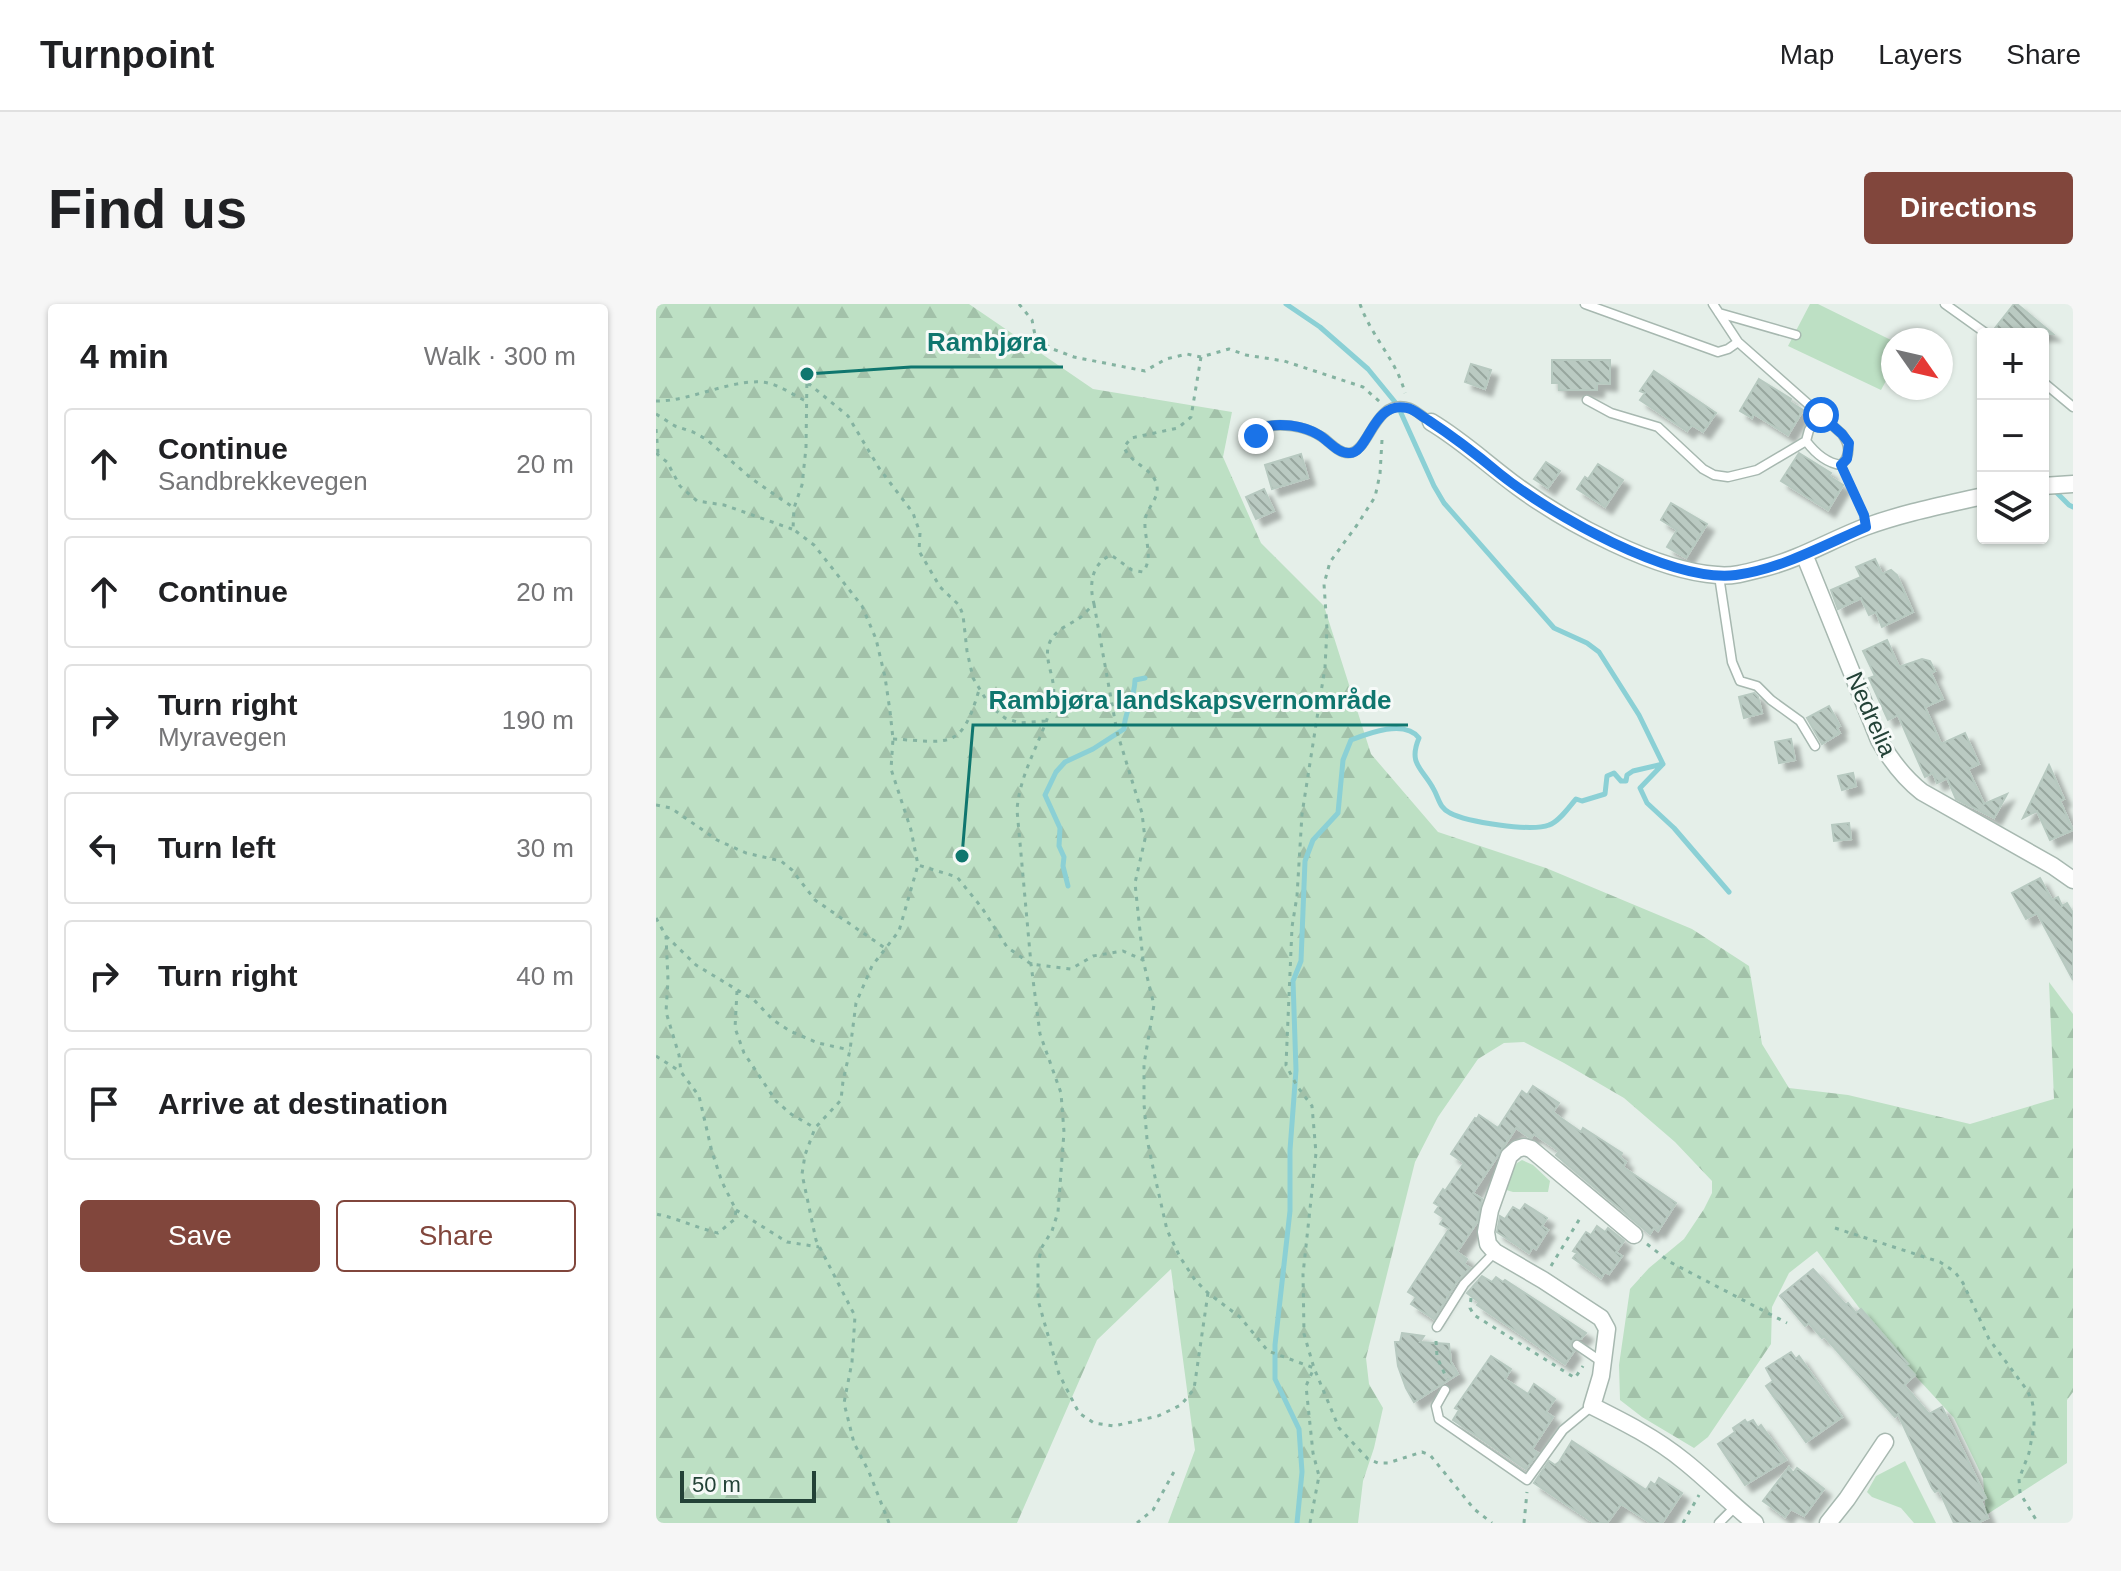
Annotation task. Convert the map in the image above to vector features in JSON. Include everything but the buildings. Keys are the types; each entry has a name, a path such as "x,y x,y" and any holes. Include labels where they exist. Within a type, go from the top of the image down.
{"street":[{"path":"1431,422 1522,490 1588,529 1642,556 1719,576 1766,568 1866,527 1977,497"},
{"path":"2049,486 2073,484"},
{"name":"Nedrelia","path":"1804,554 1879,740 1899,771 1922,792 2073,880"},
{"path":"1634,1235 1531,1149 1524,1147 1509,1156 1490,1210 1486,1232 1488,1244 1495,1252 1601,1318 1607,1329 1592,1406 1661,1444 1755,1523"},
{"path":"1828,1523 1885,1442"}],"lane":[{"path":"1585,304 1718,352 1738,342"},
{"path":"1713,304 1738,342 1842,434 1849,443 1847,459 1841,465 1831,464 1806,441"},
{"path":"1945,304 1979,328"},
{"path":"1718,313 1796,335"},
{"path":"2049,387 2073,407"},
{"path":"1587,400 1611,413 1658,427 1703,469 1728,477 1757,470 1806,441 1809,430 1821,415"},
{"path":"1259,448 1256,436 1261,428 1268,426 1295,426 1317,433 1339,451 1351,453 1356,451 1385,413 1398,407 1409,408 1431,422"},
{"path":"1719,576 1732,662 1740,681 1757,686 1800,721 1815,746"},
{"path":"1437,1327 1468,1280 1495,1252"},
{"path":"1577,1345 1602,1362"},
{"path":"1445,1390 1436,1406 1439,1419 1527,1480 1563,1430 1592,1406"},
{"path":"1719,1523 1735,1507"}],"path":[{"path":"1019,304 1032,320 1035,335 1050,348 1074,357 1145,371 1166,359 1187,354 1201,357 1229,349 1284,361 1363,387 1385,413 1375,497 1330,562 1324,584 1327,629 1325,667 1302,814 1292,927 1286,1065 1312,1106 1316,1153 1303,1274 1304,1334 1314,1368 1339,1428 1368,1459 1388,1463 1422,1452 1430,1455 1474,1509 1492,1523"},
{"path":"1360,304 1402,381 1409,408"},
{"path":"1201,357 1191,417 1178,428 1131,438 1124,447 1128,456 1152,475 1157,486 1155,501 1145,519 1147,567 1143,572 1132,570 1111,555 1101,559 1094,572 1091,589 1117,732 1142,813 1145,839 1135,883 1143,960 1154,1005 1144,1064 1147,1139 1167,1230 1195,1280 1240,1317 1268,1351 1314,1368"},
{"path":"793,529 806,448 807,374"},
{"path":"807,382 848,416 879,468 913,513 920,533 919,551 940,587 959,605 963,615 973,678 990,706 1005,718 1020,723 1046,721"},
{"path":"656,401 671,401 739,384 770,383 807,402"},
{"path":"656,414 706,439 752,479 794,508"},
{"path":"656,429 657,453 667,462 680,486 697,501 724,505 793,529 814,545 862,606 876,639 882,664 893,739 891,769 911,830 918,865 899,931 872,966 856,1003 841,1100 815,1128 802,1174 816,1240 855,1316 852,1362 844,1403 854,1443 889,1523"},
{"path":"1841,465 1864,515 1866,527"},
{"path":"1094,604 1056,632 1047,647 1055,683 1054,697 1025,772 1018,801 1040,1034 1061,1093 1064,1132 1058,1212 1038,1263 1038,1300 1059,1374 1079,1413 1094,1423 1114,1426 1158,1416 1181,1405 1194,1389 1208,1293"},
{"path":"893,739 952,739 964,730 979,688"},
{"path":"656,805 671,808 717,840 746,853 781,861 815,900 885,948"},
{"path":"918,865 957,877 1007,947 1031,964 1071,969 1093,956 1123,951 1143,960"},
{"path":"656,918 666,936 696,965 754,1000 773,1020 818,1043 850,1050"},
{"path":"666,936 666,1012 681,1072"},
{"path":"737,990 735,1028 744,1053 776,1101 815,1128"},
{"path":"656,1056 681,1072 699,1096 712,1152 736,1210 787,1242 821,1247"},
{"path":"1543,1280 1591,1200"},
{"path":"656,1214 718,1233 735,1219 736,1210"},
{"path":"1835,1228 1940,1262 1955,1272 1963,1283 1989,1339 2032,1401 2034,1426 2029,1453 2019,1479 2020,1493 2038,1523"},
{"path":"1634,1235 1670,1262 1787,1323"},
{"path":"1468,1280 1473,1285 1470,1308 1474,1315 1575,1378 1585,1364"},
{"path":"1435,1338 1437,1357 1448,1381 1445,1390"},
{"path":"1310,1523 1319,1476 1313,1453 1306,1386 1314,1368"},
{"path":"1137,1523 1153,1510 1176,1468"},
{"path":"1524,1523 1527,1480"},
{"path":"1683,1523 1708,1482"}],"green space":[{"path":"656,304 969,304 1093,389 1232,412 1223,457 1261,543 1324,606 1371,754 1438,832 1546,868 1692,929 1749,966 1762,1044 1789,1088 1848,1095 1970,1124 2054,1099 2049,982 2073,1014 2073,1392 2067,1400 2067,1463 1986,1515 1983,1478 1954,1418 1886,1344 1817,1251 1789,1273 1772,1307 1771,1344 1708,1437 1694,1448 1620,1400 1619,1365 1630,1289 1649,1268 1684,1239 1712,1193 1712,1181 1675,1142 1624,1098 1524,1042 1504,1043 1478,1059 1438,1117 1415,1162 1366,1358 1369,1384 1383,1408 1363,1481 1358,1523 1168,1523 1195,1450 1171,1269 1097,1340 1017,1523 656,1523"},
{"path":"1810,304 1818,304 1881,335 1881,390 1788,346"},
{"path":"1522,1160 1533,1165 1550,1181 1548,1192 1503,1189 1517,1163"},
{"path":"1905,1461 1936,1523 1914,1523 1901,1508 1867,1492 1876,1476"}],"waterway":[{"path":"1286,304 1320,327 1368,369 1395,402"},
{"path":"1297,1523 1302,1472 1299,1429 1275,1379 1275,1345 1290,1211 1290,1150 1296,1070 1293,981 1301,961 1305,861 1313,840 1338,813 1343,760 1351,740 1386,729 1413,732 1419,738 1415,754 1418,765 1444,808 1470,820 1514,827 1549,825 1560,818 1576,799 1582,801 1605,794 1607,776 1614,773 1621,781 1626,781 1627,775 1633,771 1663,764 1639,715 1599,652 1554,628 1444,503 1401,413"},
{"path":"2054,490 2073,507"},
{"path":"1068,886 1064,857 1059,846 1060,828 1045,795 1056,772 1065,762 1124,729 1135,680 1145,678"},
{"path":"1663,764 1640,788 1647,803 1674,828 1729,892"}],"place":[{"name":"Rambjøra","path":"807,374"},
{"name":"Rambjøra landskapsvernområde","path":"962,856"}],"route":[{"path":"1256,436 1261,428 1268,426 1295,426 1317,433 1339,451 1351,453 1356,451 1389,409 1409,408 1452,435 1522,490 1588,529 1642,556 1670,566 1719,576 1737,575 1784,562 1866,527 1864,515 1841,465 1847,459 1849,443 1821,415"}]}
